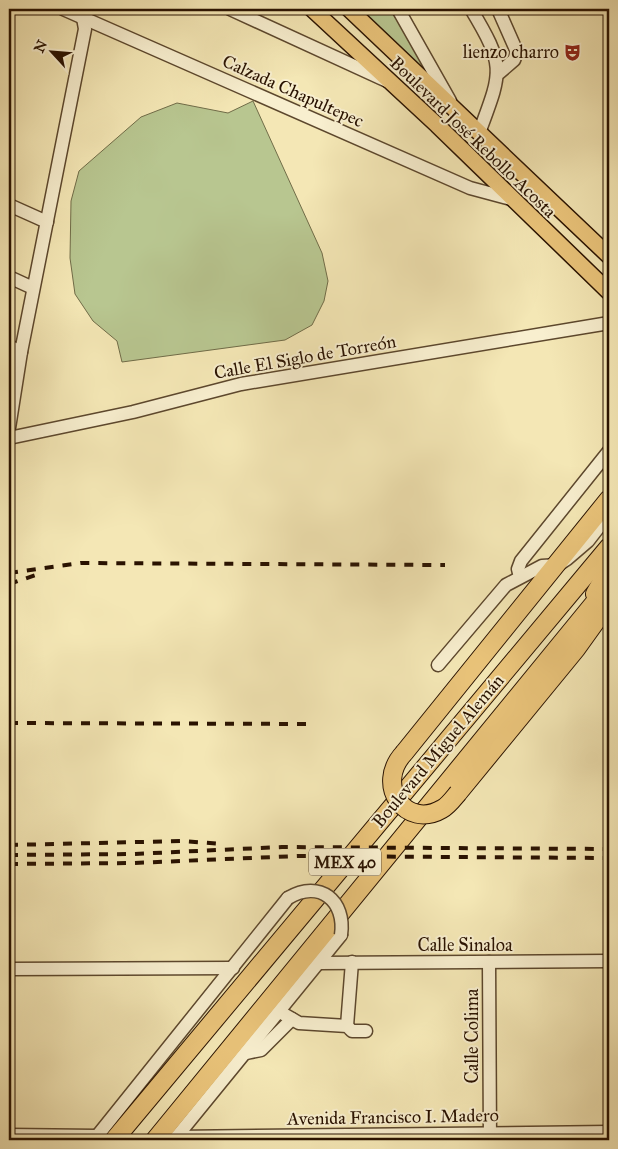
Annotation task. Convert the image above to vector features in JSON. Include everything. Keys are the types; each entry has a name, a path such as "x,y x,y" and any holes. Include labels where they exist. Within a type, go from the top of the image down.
{"highway":[{"path":"609,499 396,761 391,783 394,794 400,804 420,814 442,809 458,793 576,649 609,603"},
{"name":"Boulevard Miguel Alemán","path":"102,1139 609,546"},
{"path":"548,618 558,564"},
{"path":"579,620 609,568"},
{"name":"Boulevard Miguel Alemán","path":"155,1140 609,585"}],"main road":[{"name":"Boulevard José Rebollo Acosta","path":"312,9 437,125 511,199 609,292"},
{"name":"Boulevard José Rebollo Acosta","path":"349,9 609,256"},
{"path":"567,253 582,232"}],"street":[{"name":"Calzada Chapultepec","path":"62,9 86,14 470,188 511,199"},
{"path":"230,9 390,83"},
{"path":"398,9 452,106"},
{"path":"471,9 493,46 499,72 480,133"},
{"path":"498,9 517,52 514,60 499,72"},
{"path":"9,419 33,288 85,30 86,14"},
{"path":"9,205 47,222"},
{"path":"9,277 33,288"},
{"name":"Calle El Siglo de Torreón","path":"9,438 134,412 241,384 609,323"},
{"path":"9,346 21,352"},
{"path":"520,577 518,569 521,561 609,452"},
{"path":"438,665 506,585 542,566 558,564 582,547 609,514"},
{"path":"9,1135 102,1139 288,898 296,893 314,891 331,898 342,914 341,936 175,1139"},
{"name":"Calle Sinaloa","path":"320,963 609,961"},
{"path":"347,1026 352,962"},
{"name":"Calle Colima","path":"489,962 490,1137"},
{"path":"9,969 233,968"},
{"path":"280,1012 299,1023 347,1026 352,1030 366,1031"},
{"path":"246,1053 261,1050 292,1019"},
{"name":"Avenida Francisco I. Madero","path":"175,1139 490,1137 609,1132"}],"green space":[{"path":"358,9 390,9 437,85"},
{"path":"253,101 322,253 328,281 324,301 312,325 285,340 122,362 117,341 93,321 75,294 70,258 71,201 79,171 141,117 177,103 228,113"}],"railway":[{"path":"9,573 81,563 445,565"},
{"path":"9,584 42,573"},
{"path":"9,723 315,724"},
{"path":"9,845 182,841 224,844"},
{"path":"9,855 133,854 282,847 609,849"},
{"path":"9,864 133,863 298,856 609,858"}],"place":[{"name":"lienzo charro","path":"573,52"}]}
